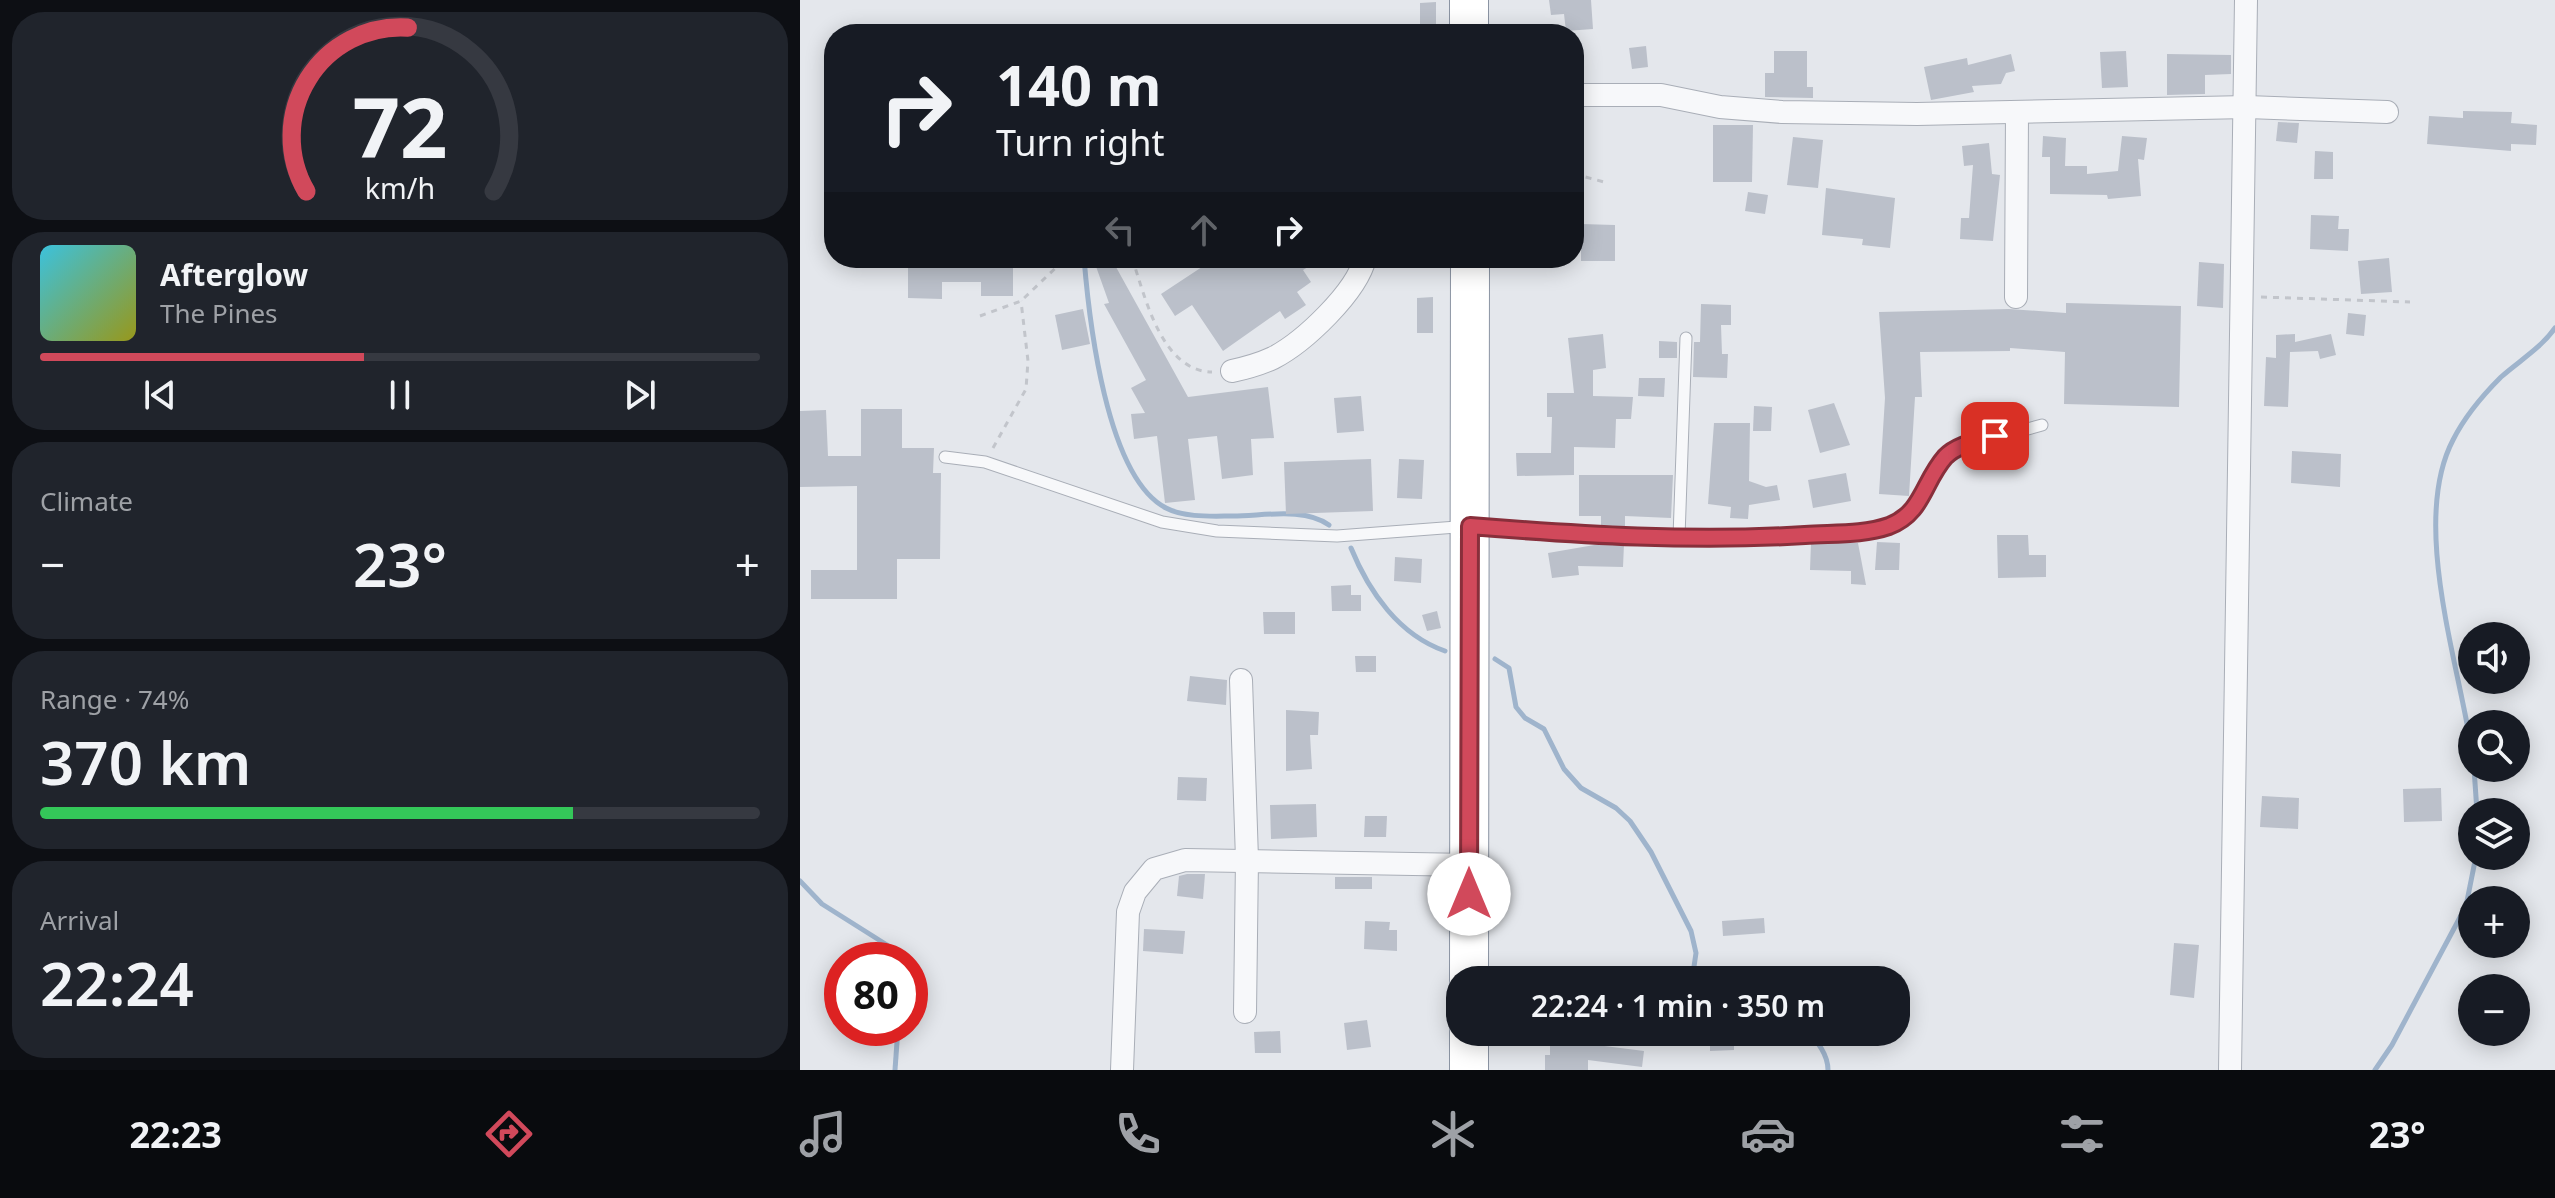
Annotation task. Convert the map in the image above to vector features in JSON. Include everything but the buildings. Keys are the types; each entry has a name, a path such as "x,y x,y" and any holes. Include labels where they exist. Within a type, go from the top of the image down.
{"highway":[{"path":"1469,0 1469,24"},
{"path":"1469,966 1470,268"},
{"path":"1469,1046 1469,1070"}],"street":[{"path":"2230,1070 2247,107 2246,0"},
{"path":"1584,95 1661,95 1720,107 1782,112 2017,113 2247,107 2387,112"},
{"path":"2016,297 2017,113"},
{"path":"1232,371 1265,361 1289,348 1347,293 1362,268"},
{"path":"1241,680 1247,859 1245,1012"},
{"path":"1122,1070 1128,912 1135,892 1154,869 1170,863 1247,859 1470,865"}],"lane":[{"path":"1679,537 1686,338"},
{"path":"945,457 985,462 1134,514 1217,531 1337,536 1470,526 1581,535 1743,538 1886,527 1914,511 1945,457 1955,449 2042,425"}],"path":[{"path":"1584,177 1608,183"},
{"path":"980,316 1021,301 1056,268"},
{"path":"1135,268 1151,313 1180,358 1206,372 1232,371"},
{"path":"2242,296 2410,302"},
{"path":"985,462 1026,389 1028,361 1021,301"}],"waterway":[{"path":"1085,268 1090,318 1104,394 1115,431 1145,491 1166,508 1182,513 1208,516 1296,514 1319,519 1329,525"},
{"path":"2465,710 2449,636 2437,552 2436,511 2441,473 2453,440 2474,407 2501,377 2537,348 2555,328"},
{"path":"1351,548 1367,580 1388,610 1413,634 1445,651"},
{"path":"1495,659 1509,668 1516,707 1525,718 1544,729 1564,769 1581,788 1616,808 1630,821 1651,852 1691,931 1696,953 1694,966"},
{"path":"2475,782 2476,798"},
{"path":"2375,1070 2392,1045 2466,906 2473,870"},
{"path":"800,881 822,904 882,942"},
{"path":"895,1070 897,1046"},
{"path":"1820,1046 1828,1070"}],"route":[{"path":"1469,894 1470,526 1581,535 1718,538 1872,531 1901,521 1914,511 1945,457 1955,449 1995,436"}]}
